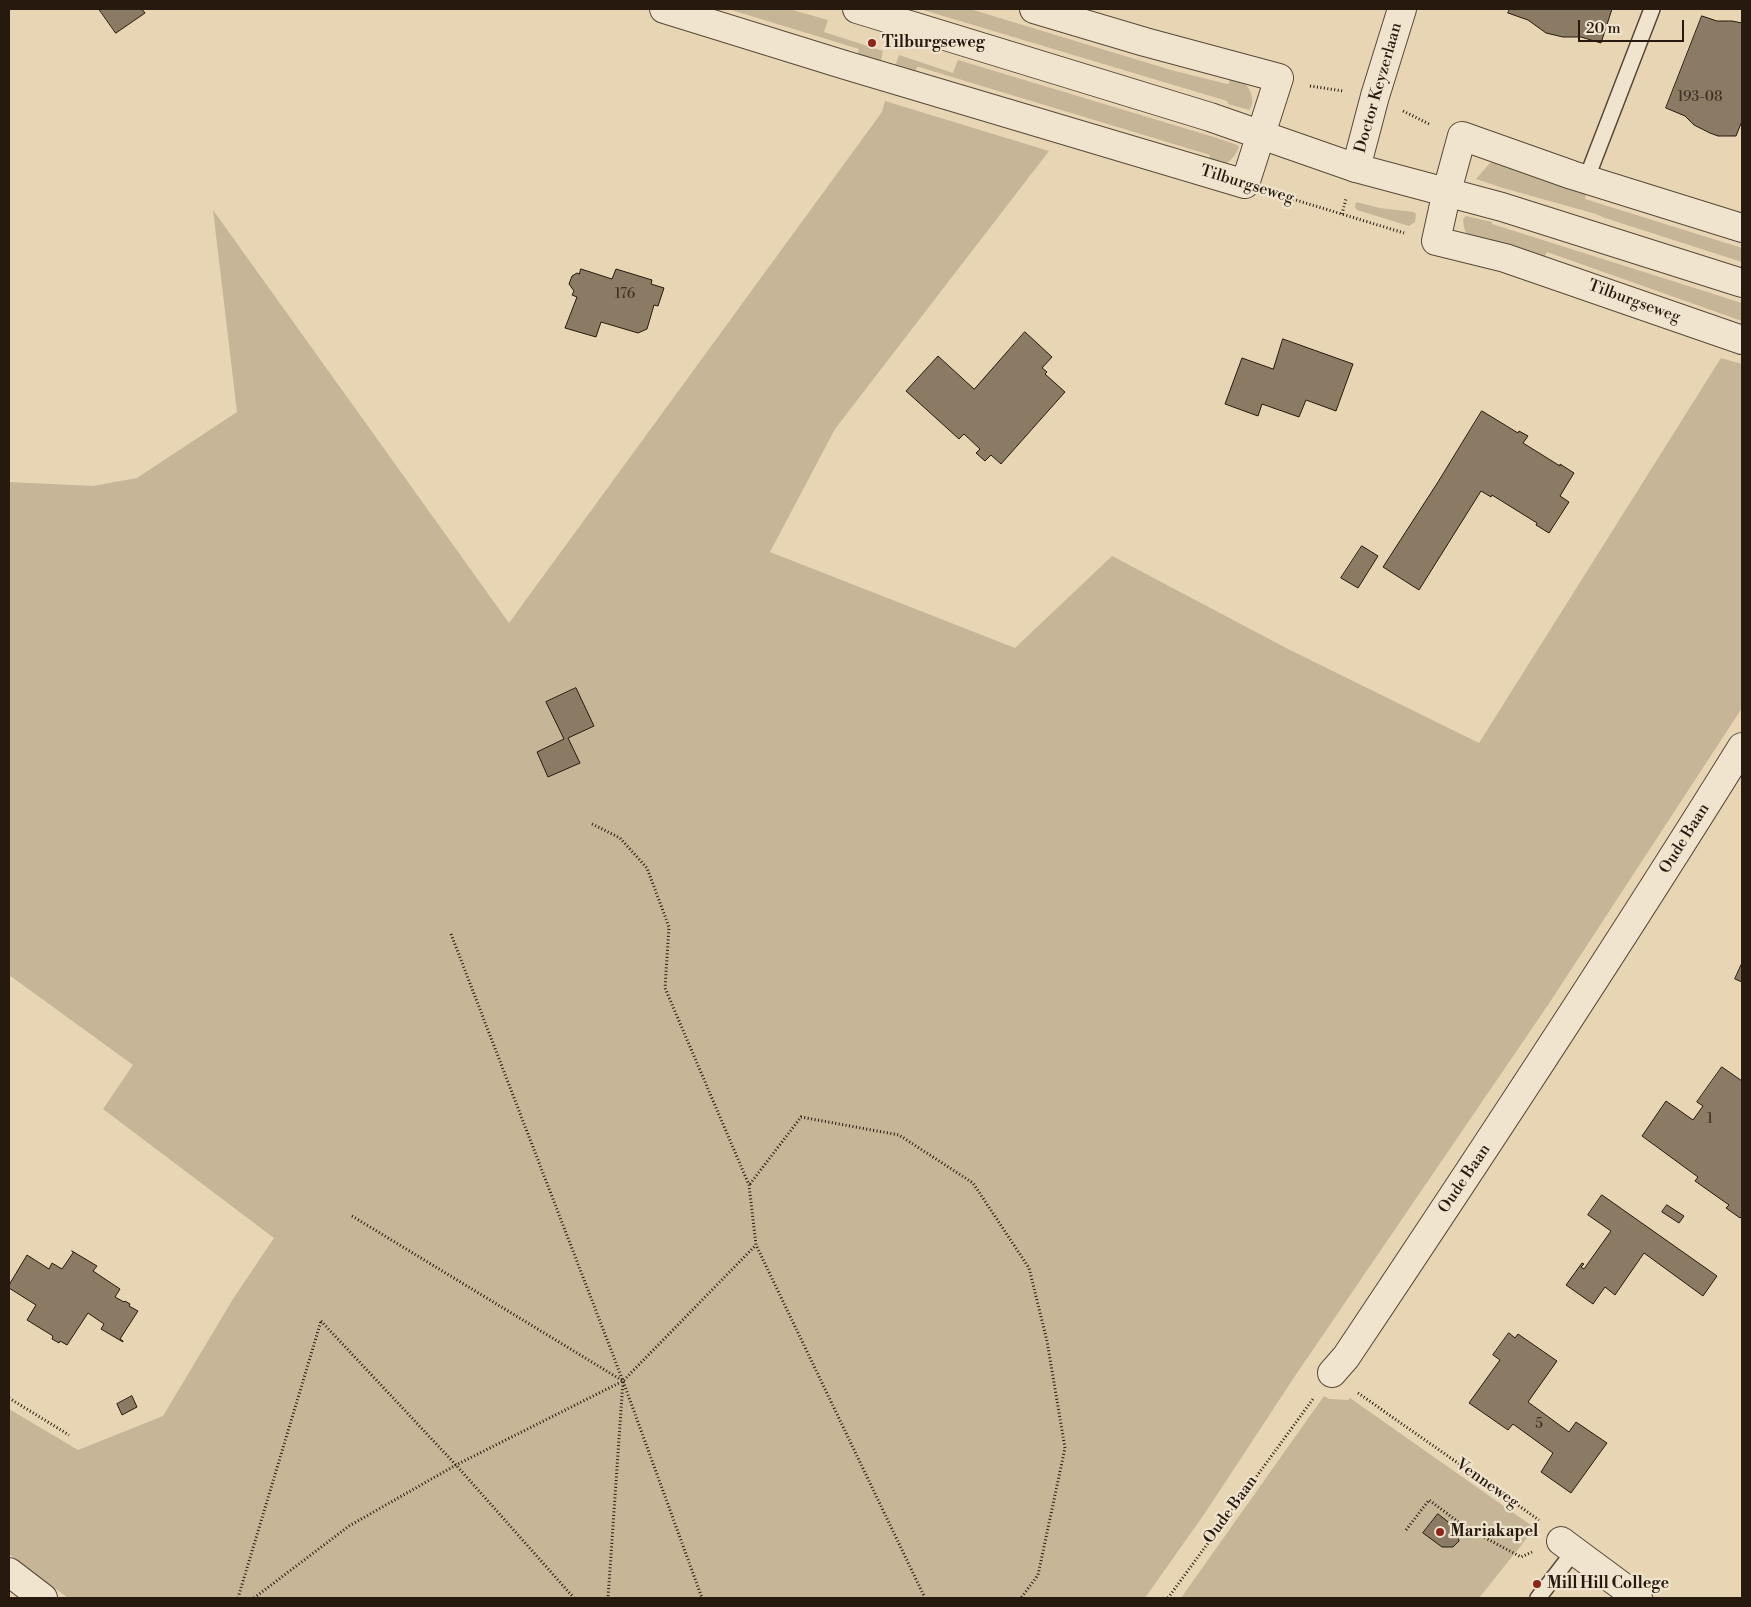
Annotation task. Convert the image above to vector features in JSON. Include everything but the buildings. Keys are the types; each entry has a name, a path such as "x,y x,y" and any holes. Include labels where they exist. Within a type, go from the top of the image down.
{"street":[{"name":"Tilburgseweg","path":"664,9 1245,184"},
{"path":"857,9 1261,134 1356,168 1511,209 1742,283"},
{"path":"1034,9 1145,42 1279,78 1245,184"},
{"name":"Doctor Keyzerlaan","path":"1356,168 1375,96 1402,9"},
{"path":"1436,241 1462,136 1586,180 1742,228"},
{"name":"Tilburgseweg","path":"1436,241 1505,258 1742,340"},
{"name":"Oude Baan","path":"1332,1374 1346,1357 1531,1080 1742,747"},
{"path":"1568,1546 1638,1598"},
{"path":"9,1572 43,1598"}],"lane":[{"path":"1586,180 1652,9"},
{"path":"1538,1598 1568,1546"}],"path":[{"name":"Tilburgseweg","path":"1245,184 1402,233 1436,241"},
{"path":"592,824 620,838 647,868 669,927 665,988 749,1185 756,1245 925,1598"},
{"path":"452,934 623,1381 702,1598"},
{"path":"749,1185 801,1117 900,1135 973,1183 1029,1268 1047,1341 1065,1448 1038,1575 1021,1598"},
{"path":"352,1216 623,1381"},
{"path":"254,1598 349,1526 456,1465 623,1381 756,1245"},
{"path":"238,1598 321,1321 456,1465 574,1598"},
{"name":"Venneweg","path":"1332,1374 1538,1520 1568,1546"},
{"name":"Oude Baan","path":"1168,1598 1332,1374"},
{"path":"608,1598 623,1381"},
{"path":"9,1398 69,1435"},
{"path":"1406,1530 1429,1500 1465,1527 1521,1557 1568,1546"}],"shaded area":[{"path":"728,9 789,9 828,20 824,32 883,51 880,65 857,57 859,49"},
{"path":"920,9 970,9 1171,70 1227,84 1229,84 1229,77 1245,84 1252,97 1252,104 1249,110 1228,104 1227,101"},
{"path":"899,55 953,73 958,60 1217,138 1239,147 1233,158 1223,165 1208,164 1210,155 919,67 917,67 915,73 894,69"},
{"path":"885,101 1049,151 835,429 770,552 1015,648 1112,556 1290,650 1479,743 1721,358 1742,364 1742,708 1548,1005 1295,1376 1205,1513 1145,1598 68,1598 9,1554 9,1409 78,1450 163,1416 233,1299 274,1238 103,1109 133,1065 9,975 9,482 93,486 137,478 237,412 213,210 509,623 882,112"},
{"path":"1501,161 1586,191 1585,199 1742,248 1742,262 1596,214 1476,179 1490,163"},
{"path":"1356,202 1380,208 1414,212 1416,214 1415,222 1409,226 1357,210 1355,207"},
{"path":"1466,216 1492,222 1492,224 1742,303 1742,321 1547,252 1543,260 1468,237 1463,219"},
{"path":"1324,1396 1329,1399 1348,1400 1350,1398 1535,1528 1479,1598 1181,1598"}],"place":[{"name":"Tilburgseweg","path":"872,43"},
{"name":"Mariakapel","path":"1440,1532"},
{"name":"Mill Hill College","path":"1537,1584"}]}
